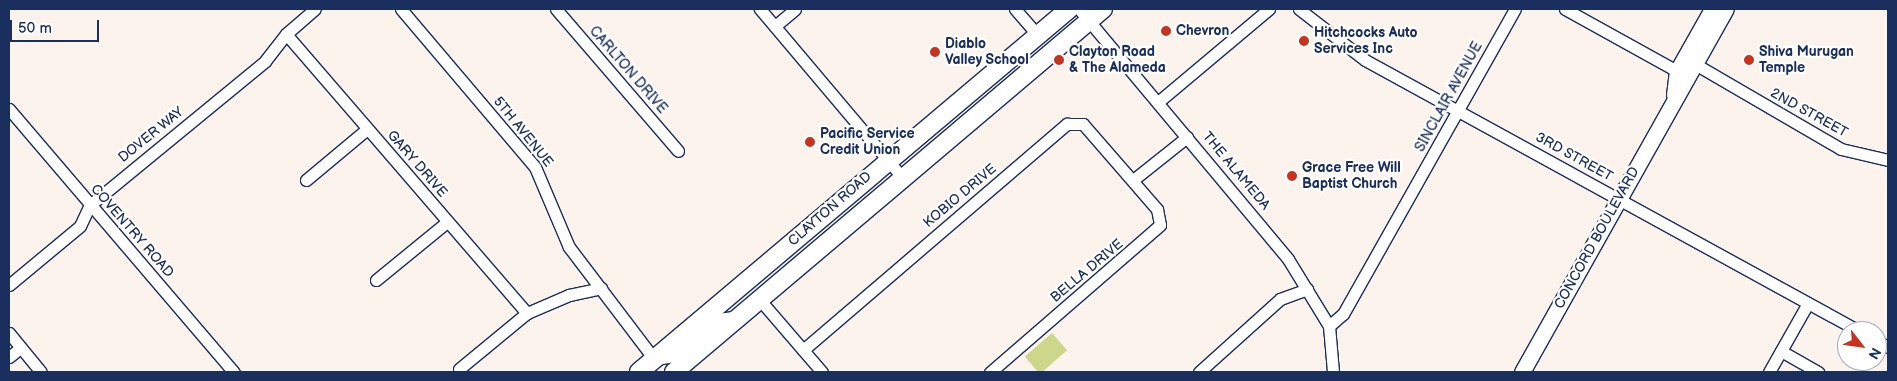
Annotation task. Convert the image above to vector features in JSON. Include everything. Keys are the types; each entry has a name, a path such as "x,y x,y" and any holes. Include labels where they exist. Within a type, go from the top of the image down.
{"main road":[{"name":"CLAYTON ROAD","path":"638,372 653,366 888,159 1069,9"},
{"name":"CLAYTON ROAD","path":"674,372 902,177 1084,15 1103,9"}],"street":[{"name":"DOVER WAY","path":"9,285 80,226 90,205 265,61 286,34 315,9"},
{"name":"5TH AVENUE","path":"401,9 535,167 569,247 601,288 653,366"},
{"name":"CARLTON DRIVE","path":"556,9 678,152"},
{"path":"760,9 902,177"},
{"path":"775,26 795,9"},
{"path":"1015,9 1038,35"},
{"path":"1158,102 1269,9"},
{"name":"3RD STREET","path":"1299,9 1355,50 1365,60 1841,321"},
{"name":"SINCLAIR AVENUE","path":"1329,326 1343,314 1515,9"},
{"path":"1565,9 1677,71"},
{"name":"CONCORD BOULEVARD","path":"1673,104 1677,71 1712,9"},
{"name":"CONCORD BOULEVARD","path":"1522,372 1726,9"},
{"name":"THE ALAMEDA","path":"1084,15 1288,259 1329,326 1333,372"},
{"name":"GARY DRIVE","path":"286,34 526,313"},
{"name":"2ND STREET","path":"1695,64 1841,149 1888,160"},
{"name":"COVENTRY ROAD","path":"9,108 234,372"},
{"name":"KOBIO DRIVE","path":"803,350 1067,124 1076,122 1090,129 1133,180"},
{"path":"306,180 367,129"},
{"path":"1133,180 1186,137"},
{"name":"BELLA DRIVE","path":"990,372 1156,232 1157,209 1133,180"},
{"path":"376,280 447,222"},
{"path":"459,369 526,313 569,295 601,288"},
{"path":"1199,372 1280,299 1307,289"},
{"path":"760,300 822,372"},
{"path":"1769,372 1808,303"},
{"path":"653,366 674,356 718,319 742,315"},
{"path":"9,333 41,372"},
{"path":"9,357 20,348"},
{"path":"1781,351 1818,372"}],"green space":[{"path":"1052,333 1067,350 1042,372 1038,372 1025,357"}],"place":[{"name":"Chevron","path":"1166,31"},
{"name":"Hitchcocks Auto Services Inc","path":"1304,41"},
{"name":"Diablo Valley School","path":"935,52"},
{"name":"Clayton Road & The Alameda","path":"1059,60"},
{"name":"Shiva Murugan Temple","path":"1749,60"},
{"name":"Pacific Service Credit Union","path":"810,142"},
{"name":"Grace Free Will Baptist Church","path":"1292,176"}]}
